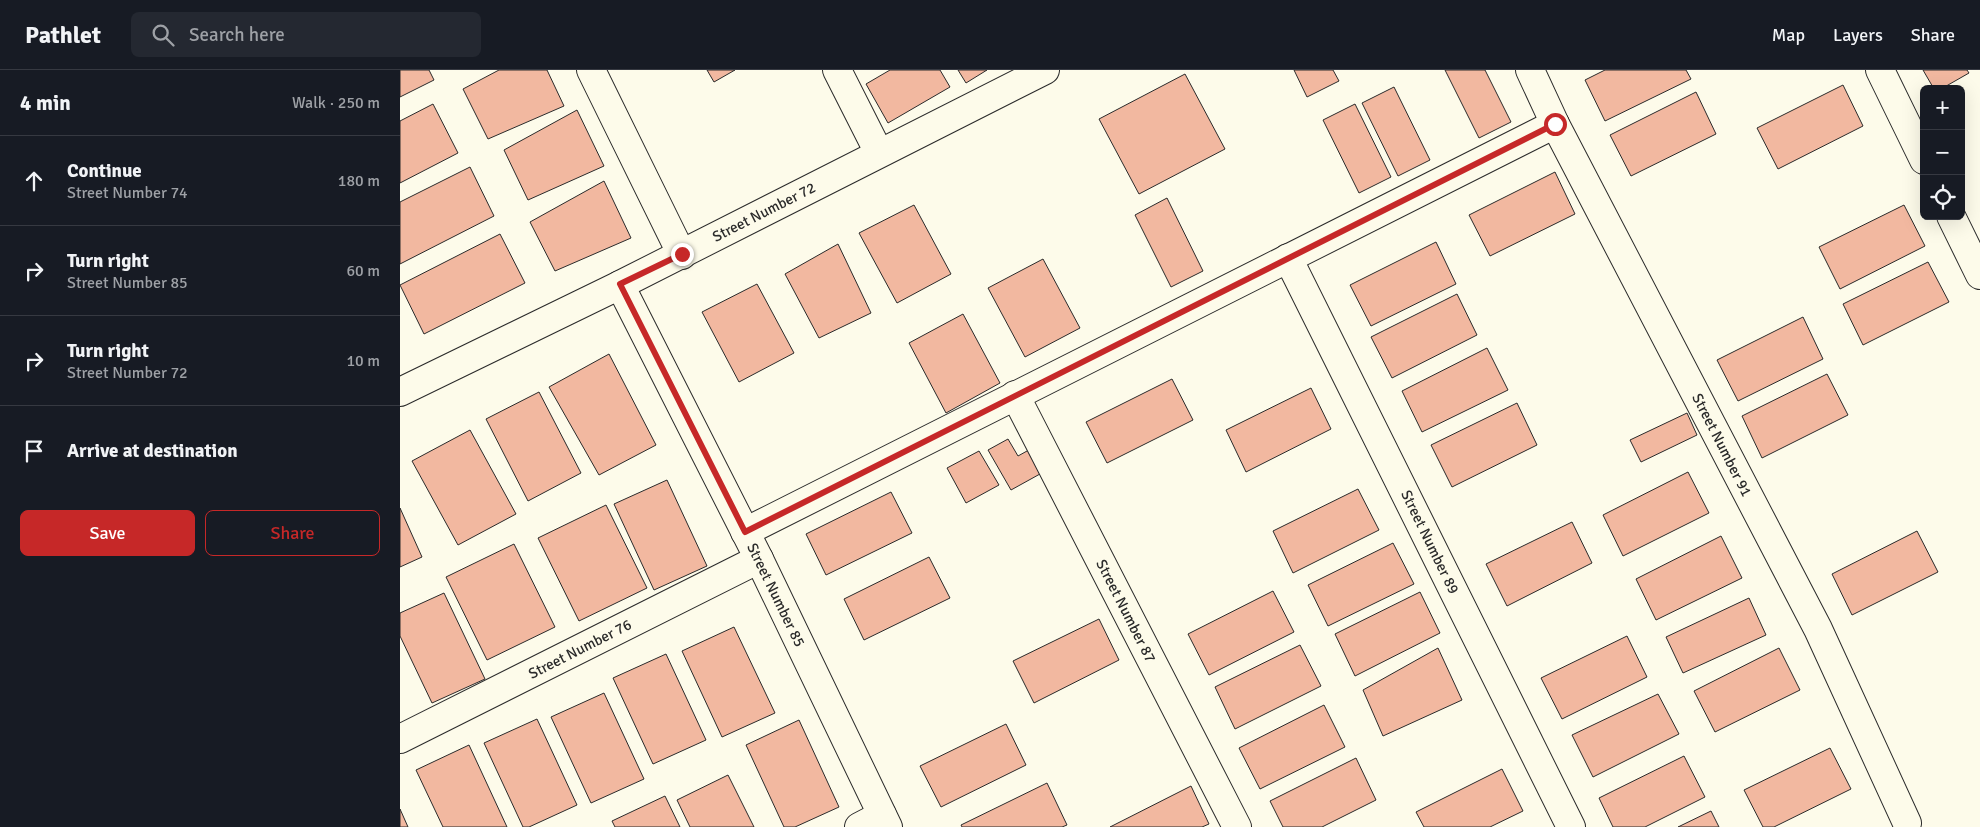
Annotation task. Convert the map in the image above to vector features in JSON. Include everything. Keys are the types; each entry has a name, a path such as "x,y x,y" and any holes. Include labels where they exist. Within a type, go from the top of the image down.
{"street":[{"path":"590,70 682,254"},
{"path":"837,70 879,153"},
{"name":"Street Number 72","path":"400,392 682,254 1045,70"},
{"name":"Street Number 91","path":"1530,70 1555,124 1818,629 1907,823"},
{"path":"1880,70 1920,152"},
{"path":"745,532 1555,124"},
{"path":"1953,220 1980,275"},
{"name":"Street Number 89","path":"1288,258 1571,827"},
{"name":"Street Number 85","path":"620,284 759,559 876,823"},
{"name":"Street Number 87","path":"1015,395 1237,827"},
{"name":"Street Number 76","path":"400,739 759,559"}],"building":[{"path":"400,70 429,70 434,80 400,97"},
{"path":"499,70 547,70 564,106 488,139 463,89"},
{"path":"707,70 735,70 714,82"},
{"path":"890,70 940,70 950,87 888,123 866,84"},
{"path":"958,70 987,70 966,83"},
{"path":"1294,70 1333,70 1339,81 1307,97"},
{"path":"1445,70 1485,70 1511,122 1479,138"},
{"path":"1605,70 1686,70 1691,79 1605,121 1585,80"},
{"path":"1923,70 1967,70 1969,73 1948,85 1932,85"},
{"path":"1185,74 1225,149 1139,194 1099,119"},
{"path":"1843,85 1863,126 1778,169 1757,128"},
{"path":"1394,87 1430,160 1398,176 1362,103"},
{"path":"1696,92 1716,134 1631,176 1610,135"},
{"path":"433,104 458,153 400,183 400,121"},
{"path":"1355,104 1391,177 1359,193 1323,120"},
{"path":"577,110 604,166 528,200 504,150"},
{"path":"470,167 494,216 400,264 400,202"},
{"path":"1555,172 1575,214 1490,256 1469,215"},
{"path":"604,181 631,238 555,271 530,222"},
{"path":"1167,198 1203,271 1171,287 1135,215"},
{"path":"914,205 951,274 897,303 859,233"},
{"path":"1904,205 1925,246 1840,289 1819,247"},
{"path":"500,234 525,283 424,334 400,285"},
{"path":"1436,242 1456,284 1371,326 1350,285"},
{"path":"838,244 871,313 819,338 785,274"},
{"path":"1043,259 1080,328 1025,357 988,288"},
{"path":"1928,262 1949,302 1863,345 1843,304"},
{"path":"757,284 794,353 739,382 702,312"},
{"path":"1457,294 1477,335 1392,378 1371,337"},
{"path":"963,314 1000,383 946,413 909,343"},
{"path":"1803,317 1823,359 1738,401 1717,360"},
{"path":"1487,348 1508,390 1422,432 1402,391"},
{"path":"609,354 656,445 599,475 549,387"},
{"path":"1827,374 1848,415 1762,458 1742,416"},
{"path":"1172,379 1193,420 1107,463 1086,422"},
{"path":"1311,388 1331,429 1246,472 1226,430"},
{"path":"539,392 581,473 528,501 486,419"},
{"path":"1517,403 1537,445 1452,487 1431,445"},
{"path":"1687,413 1697,435 1641,462 1630,440"},
{"path":"470,430 516,514 458,545 412,461"},
{"path":"1008,439 1018,456 1036,446 1049,469 1011,490 988,450"},
{"path":"979,451 999,485 966,503 947,468"},
{"path":"1688,472 1709,513 1623,556 1603,515"},
{"path":"667,480 707,566 654,590 614,504"},
{"path":"1358,489 1379,530 1293,573 1273,531"},
{"path":"891,492 912,533 826,575 806,534"},
{"path":"606,505 647,588 579,621 538,538"},
{"path":"400,508 422,557 400,567"},
{"path":"1572,522 1592,563 1507,606 1486,564"},
{"path":"1917,531 1938,572 1852,615 1832,574"},
{"path":"1721,536 1742,578 1656,620 1636,579"},
{"path":"1393,543 1414,584 1328,626 1308,585"},
{"path":"514,544 555,627 487,660 446,577"},
{"path":"929,557 950,598 864,640 844,599"},
{"path":"1273,591 1294,632 1209,675 1188,634"},
{"path":"1420,592 1440,633 1355,676 1335,634"},
{"path":"444,593 485,679 432,703 400,636 400,613"},
{"path":"1749,598 1766,635 1683,673 1666,637"},
{"path":"1099,619 1119,660 1034,703 1013,661"},
{"path":"734,627 775,713 722,737 682,651"},
{"path":"1627,636 1647,677 1562,719 1541,678"},
{"path":"1300,645 1321,686 1235,729 1215,687"},
{"path":"1438,648 1462,700 1383,736 1363,690"},
{"path":"1779,648 1800,690 1715,732 1694,691"},
{"path":"666,654 706,740 653,764 613,678"},
{"path":"604,693 644,779 591,803 551,717"},
{"path":"1658,694 1679,734 1593,777 1572,735"},
{"path":"1324,705 1345,747 1260,789 1239,748"},
{"path":"537,719 577,805 529,827 523,827 484,743"},
{"path":"799,720 839,807 795,827 784,827 746,745"},
{"path":"1006,724 1026,765 941,807 920,766"},
{"path":"469,745 507,827 443,827 416,770"},
{"path":"1830,748 1851,789 1774,827 1763,827 1744,790"},
{"path":"1684,756 1705,797 1645,827 1613,827 1599,798"},
{"path":"1356,758 1376,800 1322,827 1283,827 1270,801"},
{"path":"1502,769 1523,811 1490,827 1424,827 1416,812"},
{"path":"728,775 754,827 690,827 677,800"},
{"path":"1047,783 1067,825 1062,827 962,827 961,825"},
{"path":"1191,786 1209,824 1202,827 1110,827"},
{"path":"665,796 680,827 615,827 612,821"},
{"path":"400,809 408,827 400,827"},
{"path":"1711,811 1719,827 1678,827"}],"route":[{"path":"682,254 620,284 745,532 1555,124"}]}
